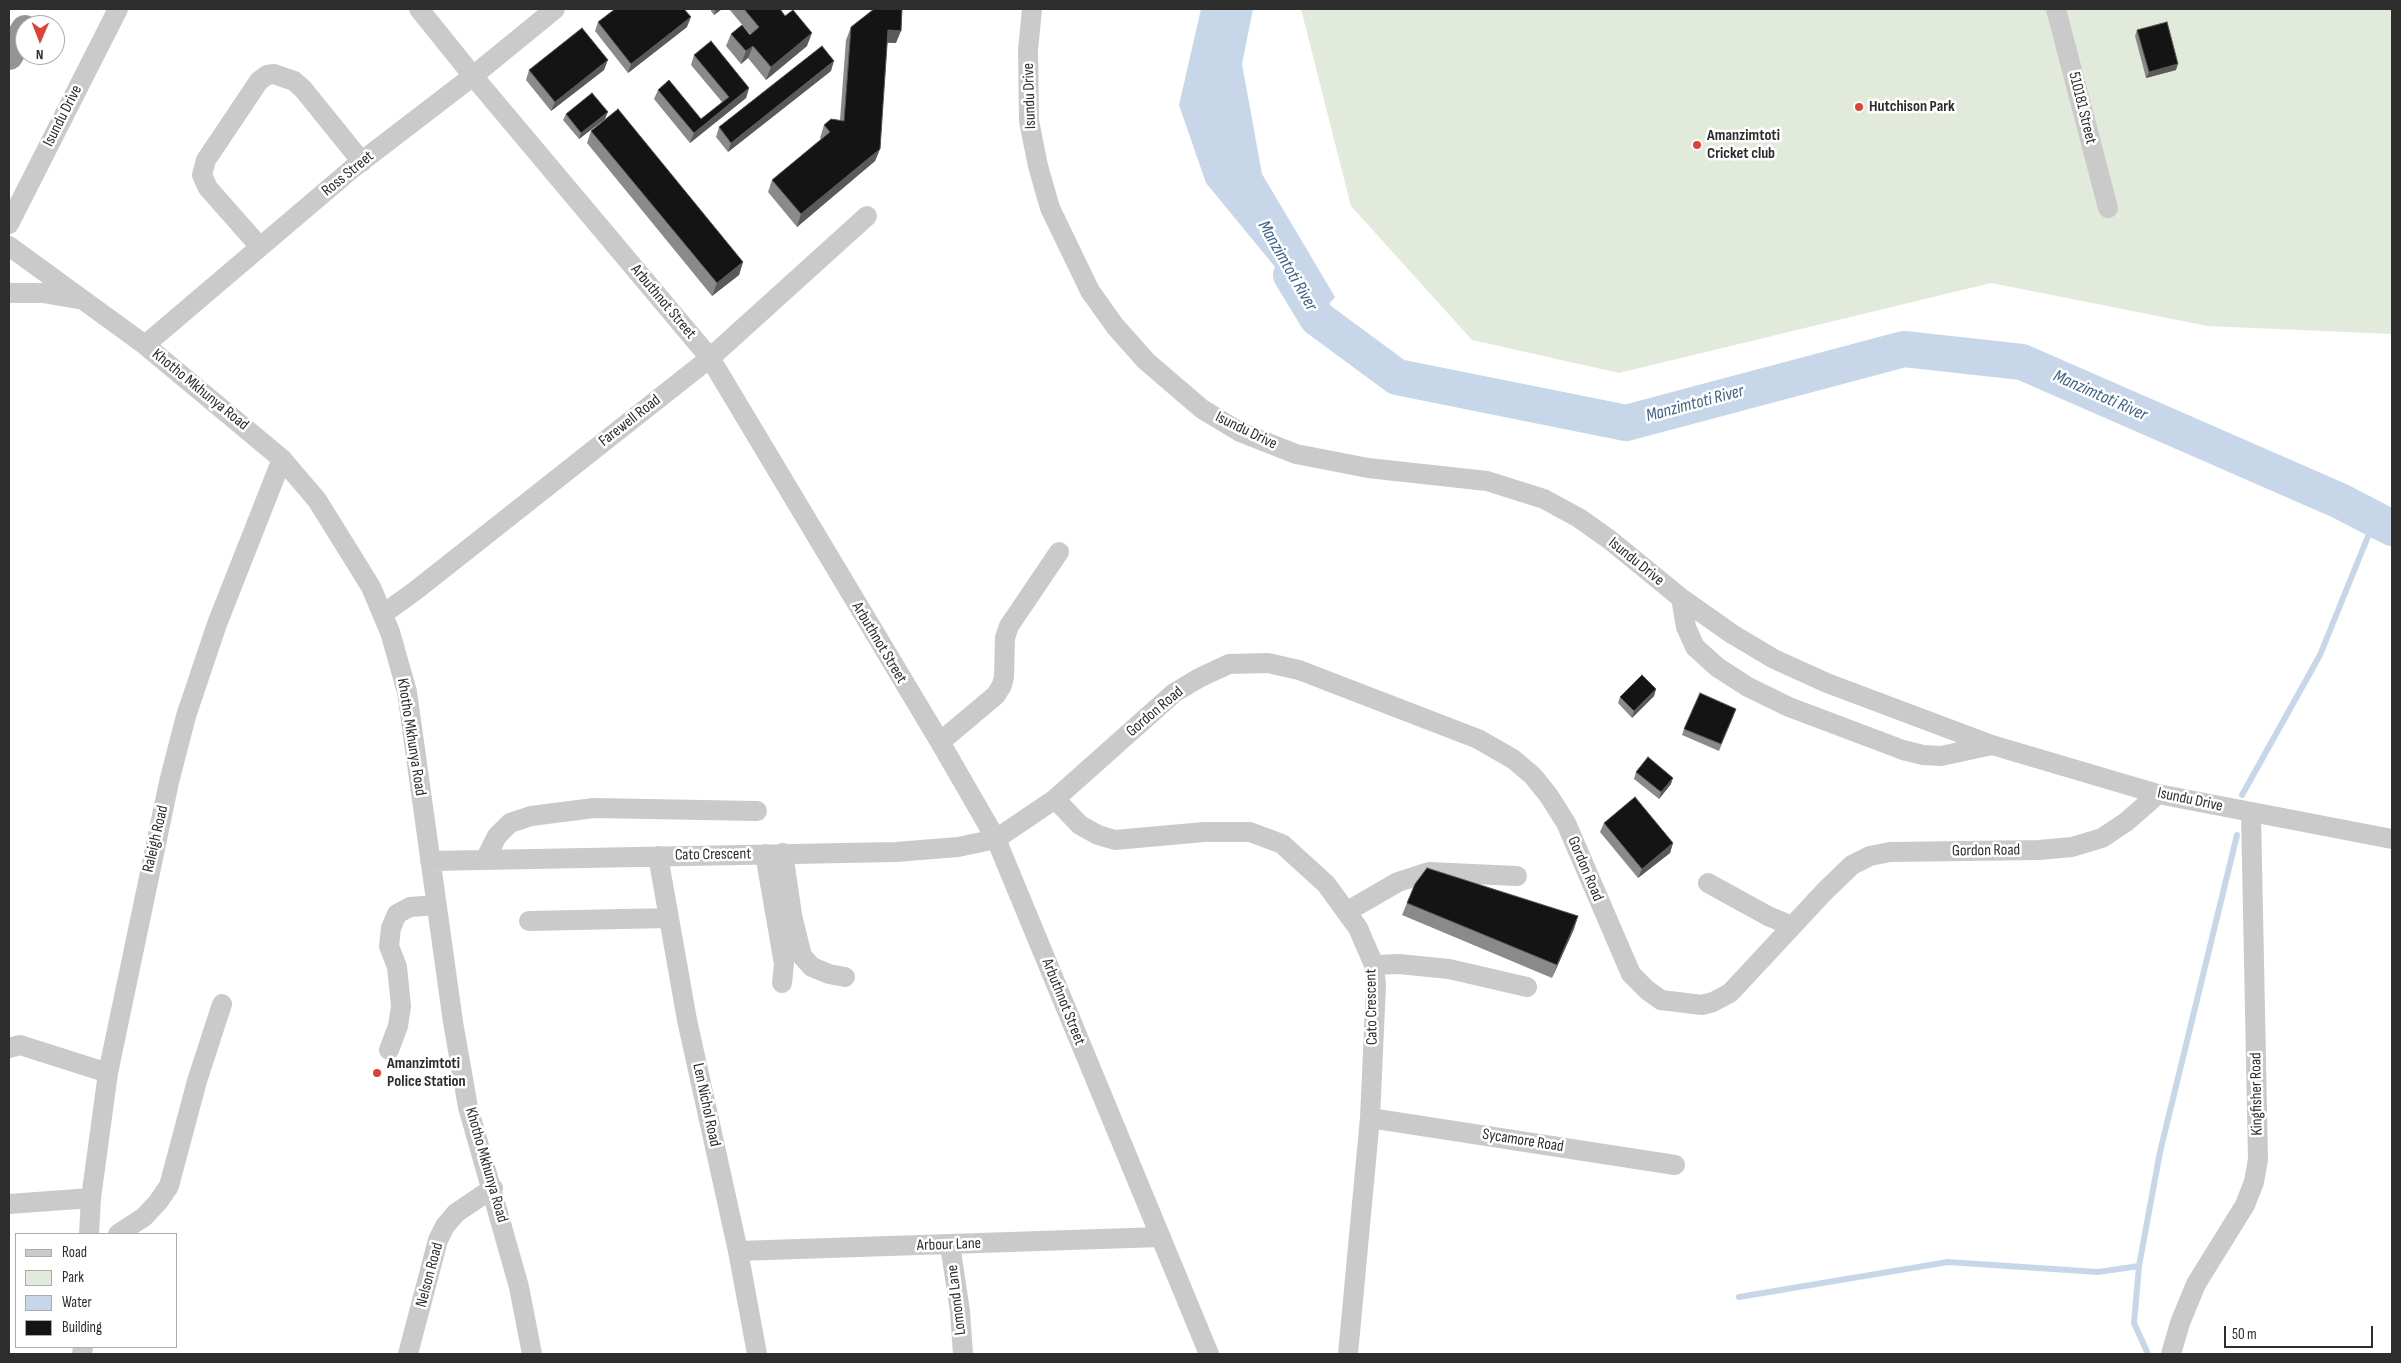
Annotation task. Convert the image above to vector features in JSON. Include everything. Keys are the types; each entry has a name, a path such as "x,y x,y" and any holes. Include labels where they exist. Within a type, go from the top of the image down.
{"street":[{"name":"Isundu Drive","path":"9,224 118,9"},
{"name":"Arbuthnot Street","path":"419,9 710,358 799,510 940,742 996,839 1209,1354"},
{"name":"Ross Street","path":"145,345 362,162 473,76 555,9"},
{"name":"Isundu Drive","path":"1032,9 1028,50 1029,121 1038,166 1050,208 1090,291 1115,326 1146,361 1202,409 1240,432 1296,454 1368,468 1487,481 1544,499 1579,518 1610,540 1681,598 1732,634 1774,659 1827,682 1992,745 2158,794 2392,840"},
{"name":"510181 Street","path":"2056,9 2108,208"},
{"path":"260,248 208,188 202,175 206,160 259,81 267,75 274,74 303,88 362,162"},
{"name":"Farewell Road","path":"382,614 416,591 710,358 867,216"},
{"name":"Khotho Mkhunya Road","path":"9,246 145,345 282,459 317,500 372,587 406,692 453,1022 468,1107 493,1188 520,1287 532,1354"},
{"path":"9,293 43,293 83,300"},
{"name":"Raleigh Road","path":"89,1233 91,1198 108,1073 144,893 186,716 217,624 282,459"},
{"path":"940,742 996,695 1002,685 1005,638 1009,626 1059,552"},
{"name":"Isundu Drive","path":"1681,598 1686,627 1695,647 1717,667 1748,687 1789,707 1903,750 1923,755 1941,756 1992,745"},
{"name":"Gordon Road","path":"996,839 1055,799 1174,693 1199,678 1229,664 1268,662 1299,670 1478,739 1513,759 1533,776 1550,796 1566,823 1631,974 1647,990 1661,1000 1702,1005 1730,992 1852,866 1870,856 1890,852 2072,848 2102,838 2126,822 2158,794"},
{"name":"Cato Crescent","path":"1055,799 1080,825 1098,835 1115,840 1204,832 1250,832 1282,844 1326,884 1358,928 1374,966 1376,985 1370,1118 1348,1354"},
{"path":"484,860 497,836 510,823 531,816 594,808 757,811"},
{"name":"Kingfisher Road","path":"2170,1354 2196,1284 2245,1205 2254,1182 2258,1159 2251,813"},
{"name":"Cato Crescent","path":"430,860 896,852 958,847 996,839"},
{"path":"774,854 802,956 812,967 829,974 845,977"},
{"path":"774,854 784,964 782,983"},
{"name":"Len Nichol Road","path":"658,856 687,1020 738,1251 757,1354"},
{"path":"1346,912 1398,882 1429,872 1517,876"},
{"path":"1708,883 1768,916 1792,926"},
{"path":"389,1050 398,1026 401,1006 396,967 388,946 391,928 397,914 410,907 436,905"},
{"path":"529,920 669,918"},
{"path":"1374,966 1423,965 1527,987"},
{"path":"120,1233 144,1217 158,1202 168,1186 197,1081 222,1004"},
{"path":"9,1048 20,1045 108,1073"},
{"name":"Sycamore Road","path":"1370,1118 1675,1165"},
{"name":"Nelson Road","path":"408,1354 438,1240 445,1226 456,1213 493,1188"},
{"path":"9,1204 91,1198"},
{"name":"Arbour Lane","path":"738,1251 1161,1237"},
{"name":"Lomond Lane","path":"950,1245 960,1311 963,1354"}],"green space":[{"name":"Hutchison Park","path":"1301,9 2392,9 2392,334 2208,326 1991,283 1619,373 1472,340 1351,206"}],"water":[{"path":"1201,9 1253,9 1242,64 1262,174 1335,297 1317,318 1206,183 1179,105"}],"building":[{"path":"615,9 684,9 691,17 631,64 598,22"},
{"path":"744,9 780,9 785,16 793,10 812,33 771,67 753,46 746,51 731,34 742,25 750,35 759,27"},
{"path":"874,9 902,9 901,31 888,30 880,149 801,214 772,180 830,132 824,125 831,119 844,121 851,27"},
{"path":"2167,22 2178,64 2149,72 2137,30"},
{"path":"582,28 608,60 555,102 529,70"},
{"path":"711,41 749,88 694,133 658,90 669,80 701,119 729,97 694,55"},
{"path":"822,46 834,61 731,143 719,127"},
{"path":"592,93 608,112 581,133 566,114"},
{"path":"618,109 743,262 717,283 591,131"},
{"path":"1642,675 1656,689 1634,711 1620,697"},
{"path":"1700,693 1736,709 1721,744 1684,729"},
{"path":"1648,757 1673,778 1661,792 1636,772"},
{"path":"1635,797 1673,843 1642,869 1604,823"},
{"path":"1427,868 1578,916 1557,965 1407,903 1415,884"}],"waterway":[{"name":"Manzimtoti River","path":"1291,275 1317,318 1397,377 1626,423 1904,349 2022,362 2340,501 2392,528"},
{"path":"2242,795 2320,655 2375,519"},
{"path":"2148,1354 2134,1323 2139,1266 2160,1152 2237,835"},
{"path":"1739,1297 1948,1262 2098,1272 2139,1266"}],"place":[{"name":"Hutchison Park","path":"1859,107"},
{"name":"Amanzimtoti Cricket club","path":"1697,145"},
{"name":"Amanzimtoti Police Station","path":"377,1073"}]}
